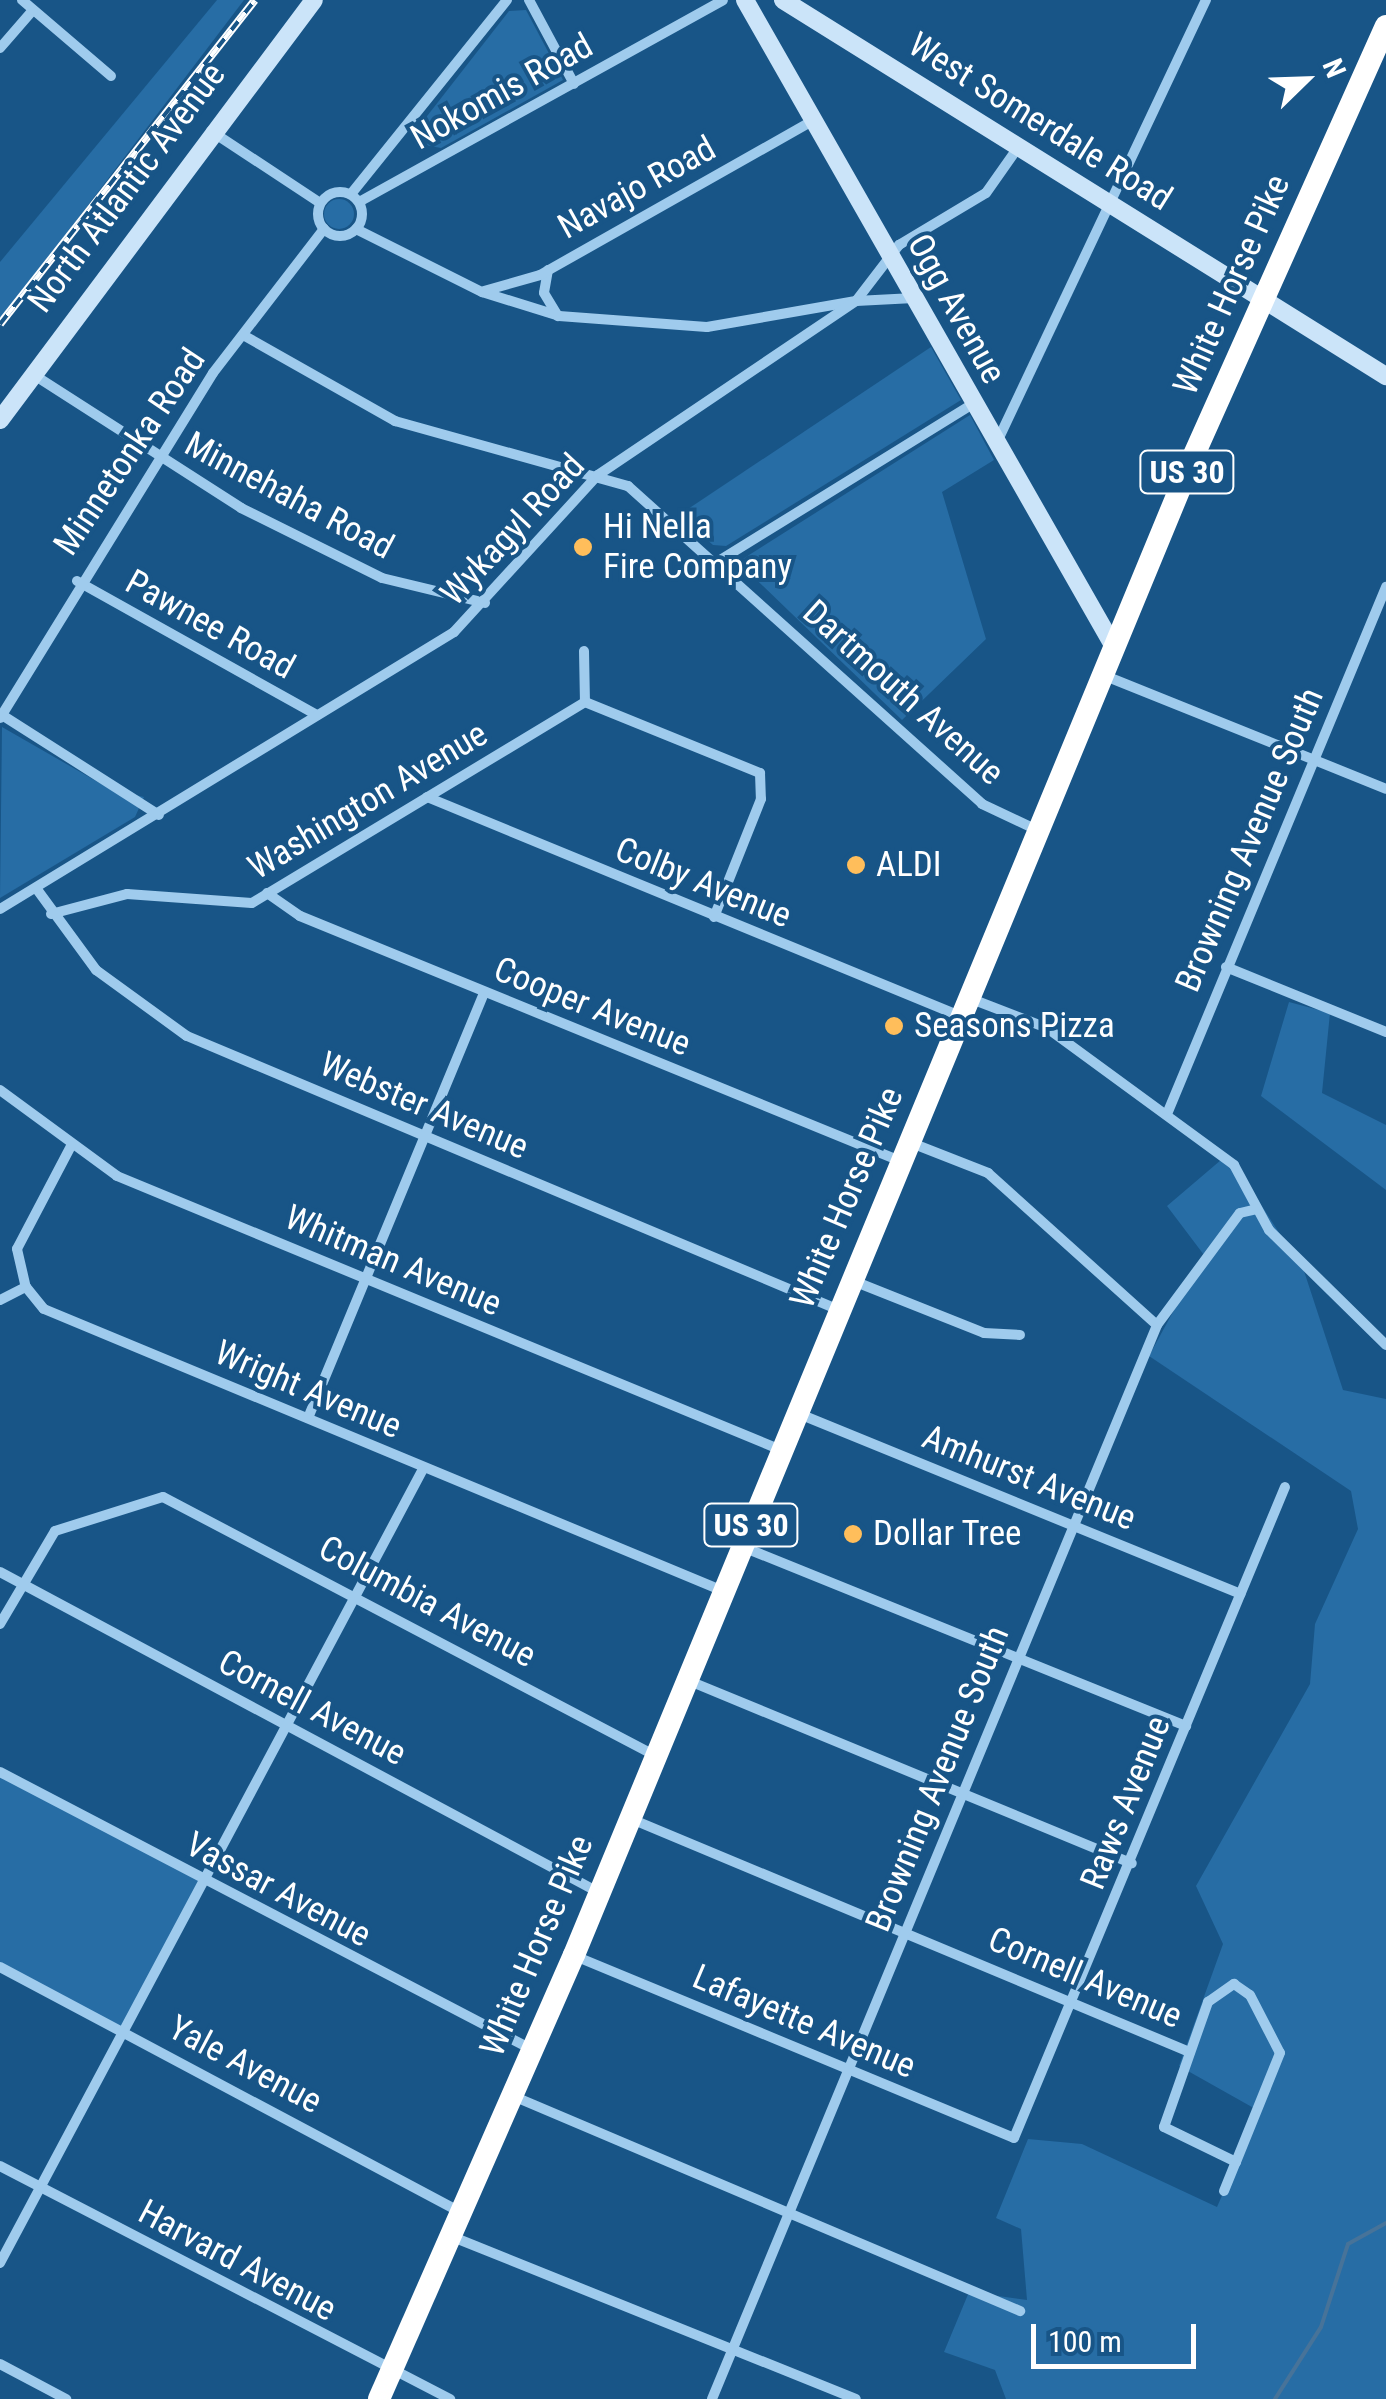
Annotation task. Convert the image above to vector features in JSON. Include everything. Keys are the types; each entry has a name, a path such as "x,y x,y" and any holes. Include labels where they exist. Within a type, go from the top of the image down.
{"highway":[{"name":"White Horse Pike","path":"379,2399 574,1956 1102,675 1386,26"}],"street":[{"path":"22,0 110,76"},
{"name":"North Atlantic Avenue","path":"0,420 210,130 314,0"},
{"path":"356,229 355,198 507,0"},
{"path":"528,0 574,84"},
{"name":"Nokomis Road","path":"320,203 355,198 574,84 723,0"},
{"name":"Ogg Avenue","path":"746,0 993,447 1114,647"},
{"name":"West Somerdale Road","path":"783,0 1386,376"},
{"path":"993,447 1206,0"},
{"path":"0,48 33,10"},
{"name":"Navajo Road","path":"482,292 548,270 814,120"},
{"path":"210,130 320,203 324,229 356,229 482,292 559,316 707,327 856,301 914,298"},
{"path":"856,301 889,255 986,193 1019,146"},
{"name":"Minnetonka Road","path":"2,711 77,582 157,457 324,229"},
{"path":"548,270 544,293 559,316"},
{"name":"Wykagyl Road","path":"0,909 317,715 391,676 485,603 598,475 856,301"},
{"name":"Dartmouth Avenue","path":"244,335 395,421 628,486 982,804 1038,830"},
{"name":"Minnehaha Road","path":"31,373 157,457 382,578 485,603"},
{"path":"717,562 972,404"},
{"name":"Pawnee Road","path":"77,582 198,657 317,715"},
{"name":"Browning Avenue South","path":"1167,1114 1386,587"},
{"path":"584,651 585,702 749,767 763,784 714,917"},
{"path":"1102,675 1386,789"},
{"name":"Washington Avenue","path":"51,914 128,894 228,906 268,894 585,702"},
{"path":"2,711 159,815"},
{"name":"Colby Avenue","path":"427,797 714,917 964,1007 1047,1028 1234,1164 1257,1210 1306,1272 1386,1345"},
{"name":"Webster Avenue","path":"36,888 51,914 96,970 178,1030 838,1310"},
{"name":"Cooper Avenue","path":"268,894 484,994 905,1152 988,1173 1156,1325"},
{"path":"1226,968 1386,1032"},
{"path":"308,1418 484,994"},
{"name":"Whitman Avenue","path":"0,1090 71,1146 117,1176 782,1450"},
{"path":"0,1300 26,1287 21,1228 71,1146"},
{"name":"Browning Avenue South","path":"712,2399 1156,1325 1240,1213 1257,1210"},
{"path":"850,1280 984,1333 1020,1334"},
{"name":"Wright Avenue","path":"26,1287 66,1321 723,1590"},
{"name":"Amhurst Avenue","path":"796,1413 1240,1594"},
{"path":"0,2263 423,1469"},
{"name":"Raws Avenue","path":"1014,2138 1075,2002 1285,1487"},
{"name":"Columbia Avenue","path":"22,1584 55,1531 96,1512 172,1500 655,1756"},
{"path":"742,1546 1186,1726"},
{"name":"Cornell Avenue","path":"0,1572 599,1892"},
{"path":"0,1624 22,1584"},
{"path":"686,1680 1132,1863"},
{"name":"Vassar Avenue","path":"0,1772 533,2050"},
{"name":"Cornell Avenue","path":"628,1818 1187,2051"},
{"name":"Lafayette Avenue","path":"574,1956 1014,2138"},
{"name":"Yale Avenue","path":"0,1967 463,2213"},
{"path":"1224,2191 1236,2162 1280,2042 1234,1984 1216,1990 1187,2051 1164,2127 1236,2162"},
{"path":"512,2096 1020,2311"},
{"name":"Harvard Avenue","path":"0,2166 391,2375 450,2399"},
{"path":"452,2238 856,2399"},
{"path":"0,2364 66,2399"}],"shaded area":[{"path":"217,0 244,0 0,321 0,262"},
{"path":"526,10 563,80 441,148 425,145 424,120 509,11"},
{"path":"339,199 350,203 354,214 350,225 339,229 328,225 324,214 328,203"},
{"path":"931,347 961,400 726,546 713,545 679,515"},
{"path":"970,415 994,460 942,492 986,639 902,720 738,562"},
{"path":"2,727 110,789 144,797 135,817 0,898"},
{"path":"1289,1002 1330,1013 1322,1093 1386,1125 1386,1190 1261,1096"},
{"path":"1228,1154 1304,1271 1343,1390 1386,1399 1386,2399 1006,2399 995,2370 944,2352 969,2292 1027,2300 1021,2229 996,2218 1028,2139 1082,2144 1217,2207 1259,2111 1179,2066 1223,1944 1196,1886 1310,1684 1315,1624 1358,1529 1351,1491 1149,1356 1204,1255 1167,1206"},
{"path":"0,1772 204,1881 124,2032 0,1967"}],"waterway":[{"path":"1275,2399 1321,2327 1348,2244 1386,2223"}],"railway":[{"path":"0,324 255,0"}],"place":[{"name":"Hi Nella Fire Company","path":"583,547"},
{"name":"ALDI","path":"856,865"},
{"name":"Seasons Pizza","path":"894,1026"},
{"name":"Dollar Tree","path":"853,1534"}]}
